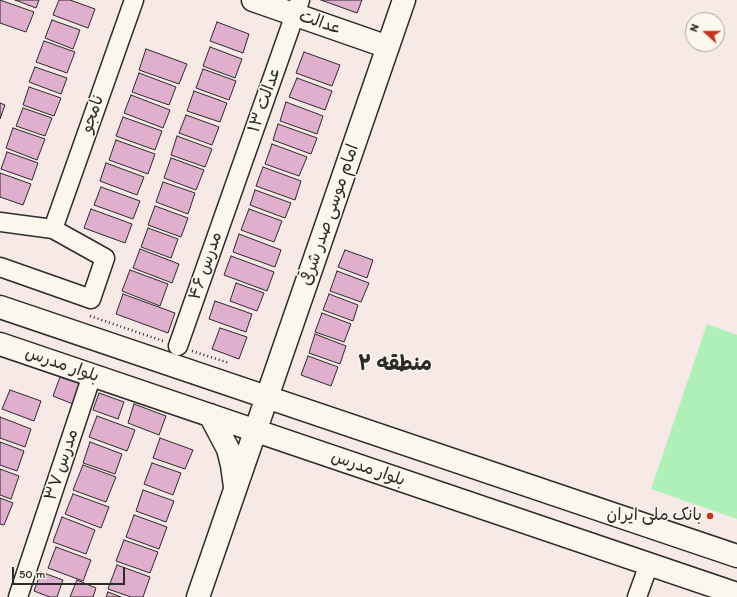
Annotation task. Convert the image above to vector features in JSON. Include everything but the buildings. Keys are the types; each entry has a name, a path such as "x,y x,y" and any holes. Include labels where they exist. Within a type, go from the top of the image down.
{"main road":[{"name":"عدالت","path":"253,0 297,7 388,47"},
{"name":"امام موسی صدر شرقی","path":"198,597 404,0"},
{"name":"بلوار مدرس","path":"0,307 737,556"},
{"name":"بلوار مدرس","path":"0,344 737,594"},
{"path":"210,415 228,449 235,489"}],"street":[{"name":"نامجو","path":"53,229 134,0"},
{"name":"عدالت ۱۳","path":"235,186 297,7"},
{"name":"مدرس ۴۶","path":"178,346 235,186"},
{"path":"0,222 53,229 105,258 91,299 0,267"},
{"name":"مدرس ۳۷","path":"18,597 92,375"},
{"path":"637,597 649,564"}],"path":[{"path":"89,316 234,365"}],"green space":[{"path":"707,324 737,335 737,519 651,489"}],"place":[{"name":"بانک ملی ایران","path":"710,516"}],"district":[{"name":"منطقه ۲","path":"395,365"}]}
